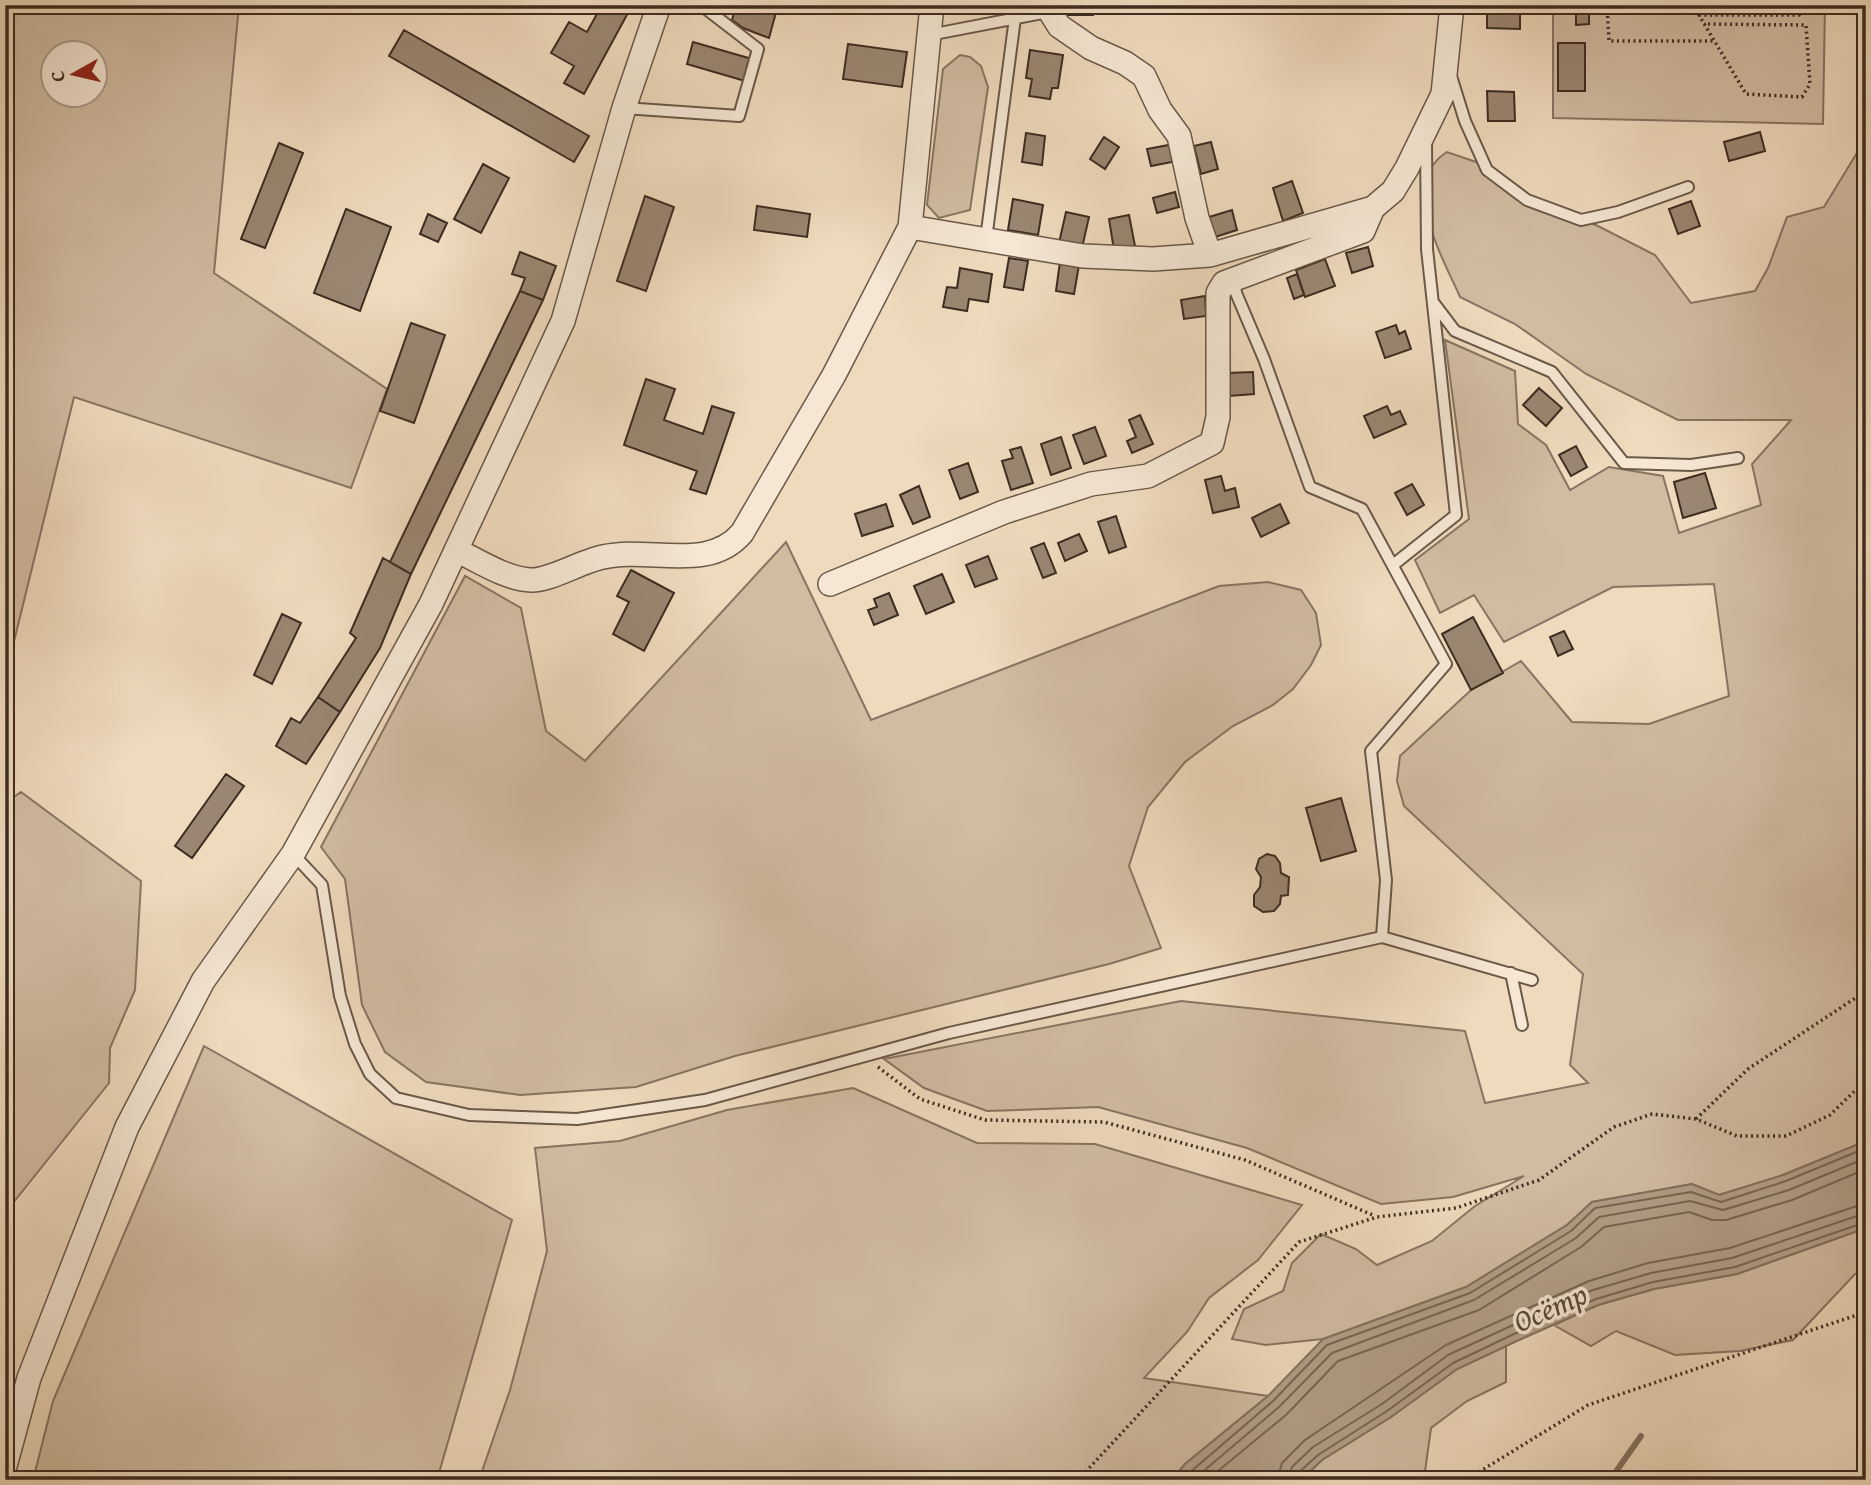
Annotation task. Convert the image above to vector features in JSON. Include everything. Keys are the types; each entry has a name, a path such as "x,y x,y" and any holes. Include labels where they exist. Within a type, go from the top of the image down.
{"street":[{"path":"5,1466 29,1378 127,1127 203,981 293,854 431,604 563,321 624,108 659,5"},
{"path":"456,550 517,578 535,580 579,562 608,555 710,555 730,547 742,533 834,375 910,227 932,5"},
{"path":"910,227 1083,256 1153,259 1210,254 1373,208 1393,191 1443,94 1452,5"},
{"path":"1047,8 1059,26 1091,48 1125,63 1144,76 1160,110 1179,136 1197,218 1210,254"},
{"path":"830,584 1004,512 1091,484 1148,476 1212,443 1218,417 1218,293 1224,283 1363,231 1373,208"}],"lane":[{"path":"624,108 739,116 758,49 701,5"},
{"path":"929,35 1015,18 1047,8"},
{"path":"986,239 1015,18"},
{"path":"1446,60 1465,121 1487,170 1527,200 1581,220 1618,212 1688,187"},
{"path":"1393,565 1456,514 1426,249 1426,128"},
{"path":"1234,279 1236,293 1264,359 1310,487 1362,509 1446,664 1371,751 1386,880 1382,937"},
{"path":"1433,302 1455,331 1552,372 1624,463 1691,465 1738,458"},
{"path":"293,854 322,885 340,996 355,1044 370,1074 396,1098 469,1115 577,1119 705,1100 949,1033 1382,937 1532,980"},
{"path":"1511,973 1522,1025"}],"path":[{"path":"1607,5 1609,41 1714,41"},
{"path":"1693,5 1699,15 1704,24 1714,41 1746,94 1802,97 1810,84 1806,25 1704,24"},
{"path":"1699,15 1800,15 1807,5"},
{"path":"1696,1119 1748,1069 1866,991"},
{"path":"864,1056 920,1099 985,1120 1104,1122 1245,1160 1377,1217"},
{"path":"1077,1480 1299,1242 1377,1217 1456,1208 1539,1180 1614,1127 1652,1114 1696,1119 1737,1136 1786,1136 1830,1115 1866,1080"},
{"path":"1472,1480 1474,1475 1588,1405 1866,1312"}],"shaded area":[{"path":"5,5 239,5 214,273 387,389 351,488 74,397 5,678"},
{"path":"1553,5 1825,5 1823,124 1553,118"},
{"path":"960,55 970,57 981,66 988,87 970,210 939,218 927,205 943,69"},
{"path":"1866,138 1866,1141 1783,1175 1719,1195 1692,1184 1592,1202 1567,1225 1466,1287 1323,1339 1266,1345 1232,1339 1244,1309 1283,1291 1292,1263 1321,1234 1356,1249 1377,1265 1432,1241 1475,1206 1524,1176 1453,1197 1381,1204 1247,1148 1098,1107 987,1111 924,1088 884,1059 1181,1001 1465,1031 1485,1103 1588,1083 1570,1065 1583,974 1404,806 1397,781 1400,756 1471,690 1521,661 1572,722 1649,724 1729,696 1714,584 1613,587 1504,642 1474,595 1440,613 1415,560 1469,519 1445,340 1515,371 1518,424 1546,445 1570,490 1609,467 1663,476 1679,533 1761,505 1752,464 1791,420 1678,420 1586,374 1515,324 1460,297 1435,242 1425,201 1426,182 1433,165 1447,152 1479,163 1535,206 1596,225 1655,255 1691,303 1755,291 1768,268 1787,217 1824,207"},
{"path":"786,542 871,720 1219,586 1268,582 1301,590 1316,613 1321,645 1311,665 1293,689 1273,705 1233,726 1185,762 1148,807 1129,866 1161,948 1109,964 735,1056 636,1087 520,1095 426,1082 385,1052 362,1005 345,879 321,847 465,576 521,608 546,731 585,761"},
{"path":"21,792 141,881 135,990 110,1048 109,1083 5,1213 5,803"},
{"path":"204,1046 512,1220 437,1480 33,1480 53,1401"},
{"path":"853,1088 977,1143 1095,1144 1302,1205 1258,1260 1209,1298 1187,1332 1144,1378 1268,1396 1185,1464 1172,1480 479,1480 510,1390 547,1251 535,1148 620,1141 727,1110"},
{"path":"1866,1228 1866,1270 1855,1274 1793,1340 1740,1351 1675,1355 1616,1331 1591,1346 1554,1325 1598,1305 1654,1289 1737,1274"},
{"path":"1506,1346 1506,1382 1467,1401 1431,1428 1424,1479 1301,1480 1322,1460 1391,1417 1457,1369"}],"water":[{"name":"Осётр","path":"1866,1141 1866,1228 1737,1274 1654,1289 1598,1305 1517,1341 1457,1369 1391,1417 1322,1460 1301,1480 1172,1480 1185,1464 1268,1396 1323,1339 1466,1287 1567,1225 1592,1202 1692,1184 1719,1195 1783,1175"}],"building":[{"path":"474,5 492,5 489,13"},
{"path":"602,5 620,5 629,11 584,94 564,83 574,66 551,53 569,22 587,32"},
{"path":"736,5 778,5 769,38 743,28 732,20"},
{"path":"1066,5 1092,5 1093,15 1066,15"},
{"path":"1487,5 1520,5 1520,29 1487,28"},
{"path":"1576,5 1589,5 1589,24 1576,25"},
{"path":"404,30 589,136 574,162 389,56"},
{"path":"693,42 752,59 745,81 687,64"},
{"path":"1558,43 1585,43 1585,91 1558,91"},
{"path":"848,44 907,52 902,87 843,79"},
{"path":"1030,50 1063,55 1058,88 1052,88 1050,99 1029,96 1032,79 1026,78"},
{"path":"1487,91 1514,92 1515,121 1488,121"},
{"path":"1760,132 1765,151 1729,161 1724,142"},
{"path":"1026,133 1045,136 1042,165 1022,162"},
{"path":"1104,137 1119,147 1105,169 1090,159"},
{"path":"1211,142 1218,169 1201,174 1194,146"},
{"path":"279,143 303,153 265,248 241,239"},
{"path":"1174,144 1177,161 1151,166 1147,149"},
{"path":"483,164 509,178 481,233 454,219"},
{"path":"1292,181 1303,213 1283,221 1273,188"},
{"path":"1175,192 1179,207 1157,213 1153,198"},
{"path":"645,196 674,207 646,291 617,281"},
{"path":"1013,199 1043,205 1038,235 1008,230"},
{"path":"1691,201 1700,226 1678,234 1669,209"},
{"path":"757,206 810,214 807,237 754,230"},
{"path":"346,209 391,227 360,311 314,293"},
{"path":"1232,210 1237,230 1212,238 1206,218"},
{"path":"1066,212 1089,217 1082,248 1059,243"},
{"path":"428,214 447,223 438,242 420,234"},
{"path":"1129,215 1135,246 1114,250 1109,219"},
{"path":"1368,247 1373,266 1352,273 1346,253"},
{"path":"520,252 556,266 543,300 520,291 525,278 512,274"},
{"path":"1009,258 1028,261 1023,290 1004,287"},
{"path":"1325,259 1335,286 1305,297 1296,270"},
{"path":"1060,262 1079,265 1074,294 1056,291"},
{"path":"960,268 992,274 988,302 969,299 967,311 943,307 947,287 957,288"},
{"path":"1297,274 1304,295 1294,299 1287,278"},
{"path":"520,291 543,300 411,574 390,562"},
{"path":"1205,296 1206,316 1184,319 1181,300"},
{"path":"411,323 445,335 414,423 380,411"},
{"path":"1396,325 1399,334 1405,331 1411,349 1385,358 1376,332"},
{"path":"1253,372 1254,394 1229,396 1227,373"},
{"path":"646,379 675,389 664,420 703,434 712,406 734,413 706,494 690,489 697,471 624,445"},
{"path":"1539,388 1562,408 1546,426 1523,405"},
{"path":"1387,406 1391,415 1400,411 1406,424 1374,438 1364,416"},
{"path":"1140,415 1153,444 1132,453 1127,441 1136,437 1129,420"},
{"path":"1095,427 1106,456 1084,464 1073,435"},
{"path":"1061,437 1071,468 1051,475 1041,444"},
{"path":"1576,446 1587,467 1571,476 1559,455"},
{"path":"1021,447 1033,483 1011,490 1002,461 1013,458 1010,450"},
{"path":"968,463 978,492 960,499 949,470"},
{"path":"1705,473 1716,508 1683,518 1674,482"},
{"path":"1221,476 1225,491 1235,488 1239,507 1213,513 1205,480"},
{"path":"1412,484 1424,505 1407,515 1395,493"},
{"path":"919,486 930,517 913,524 900,495"},
{"path":"886,504 893,526 862,536 855,514"},
{"path":"1280,504 1289,523 1261,537 1252,518"},
{"path":"1116,516 1126,547 1109,553 1098,522"},
{"path":"1079,534 1087,551 1065,561 1058,543"},
{"path":"1044,543 1056,573 1043,578 1031,548"},
{"path":"988,556 997,579 975,587 966,565"},
{"path":"383,558 411,574 380,648 340,712 318,697 356,638 350,633"},
{"path":"631,570 674,593 644,651 613,634 629,602 617,596"},
{"path":"942,574 954,602 926,614 914,586"},
{"path":"889,593 898,615 874,625 868,610 877,607 874,599"},
{"path":"282,614 301,623 272,684 254,675"},
{"path":"1473,617 1503,673 1471,690 1442,634"},
{"path":"1564,631 1573,649 1558,656 1550,637"},
{"path":"318,697 340,712 306,764 276,746 291,718 300,723"},
{"path":"226,774 244,786 192,858 175,846"},
{"path":"1341,798 1356,851 1321,861 1306,808"},
{"path":"1267,854 1275,856 1280,863 1281,873 1289,877 1288,895 1281,896 1280,904 1274,911 1263,912 1254,906 1254,895 1260,887 1261,877 1256,869 1259,859"}],"waterway":[{"path":"1610,1480 1641,1436"}]}
